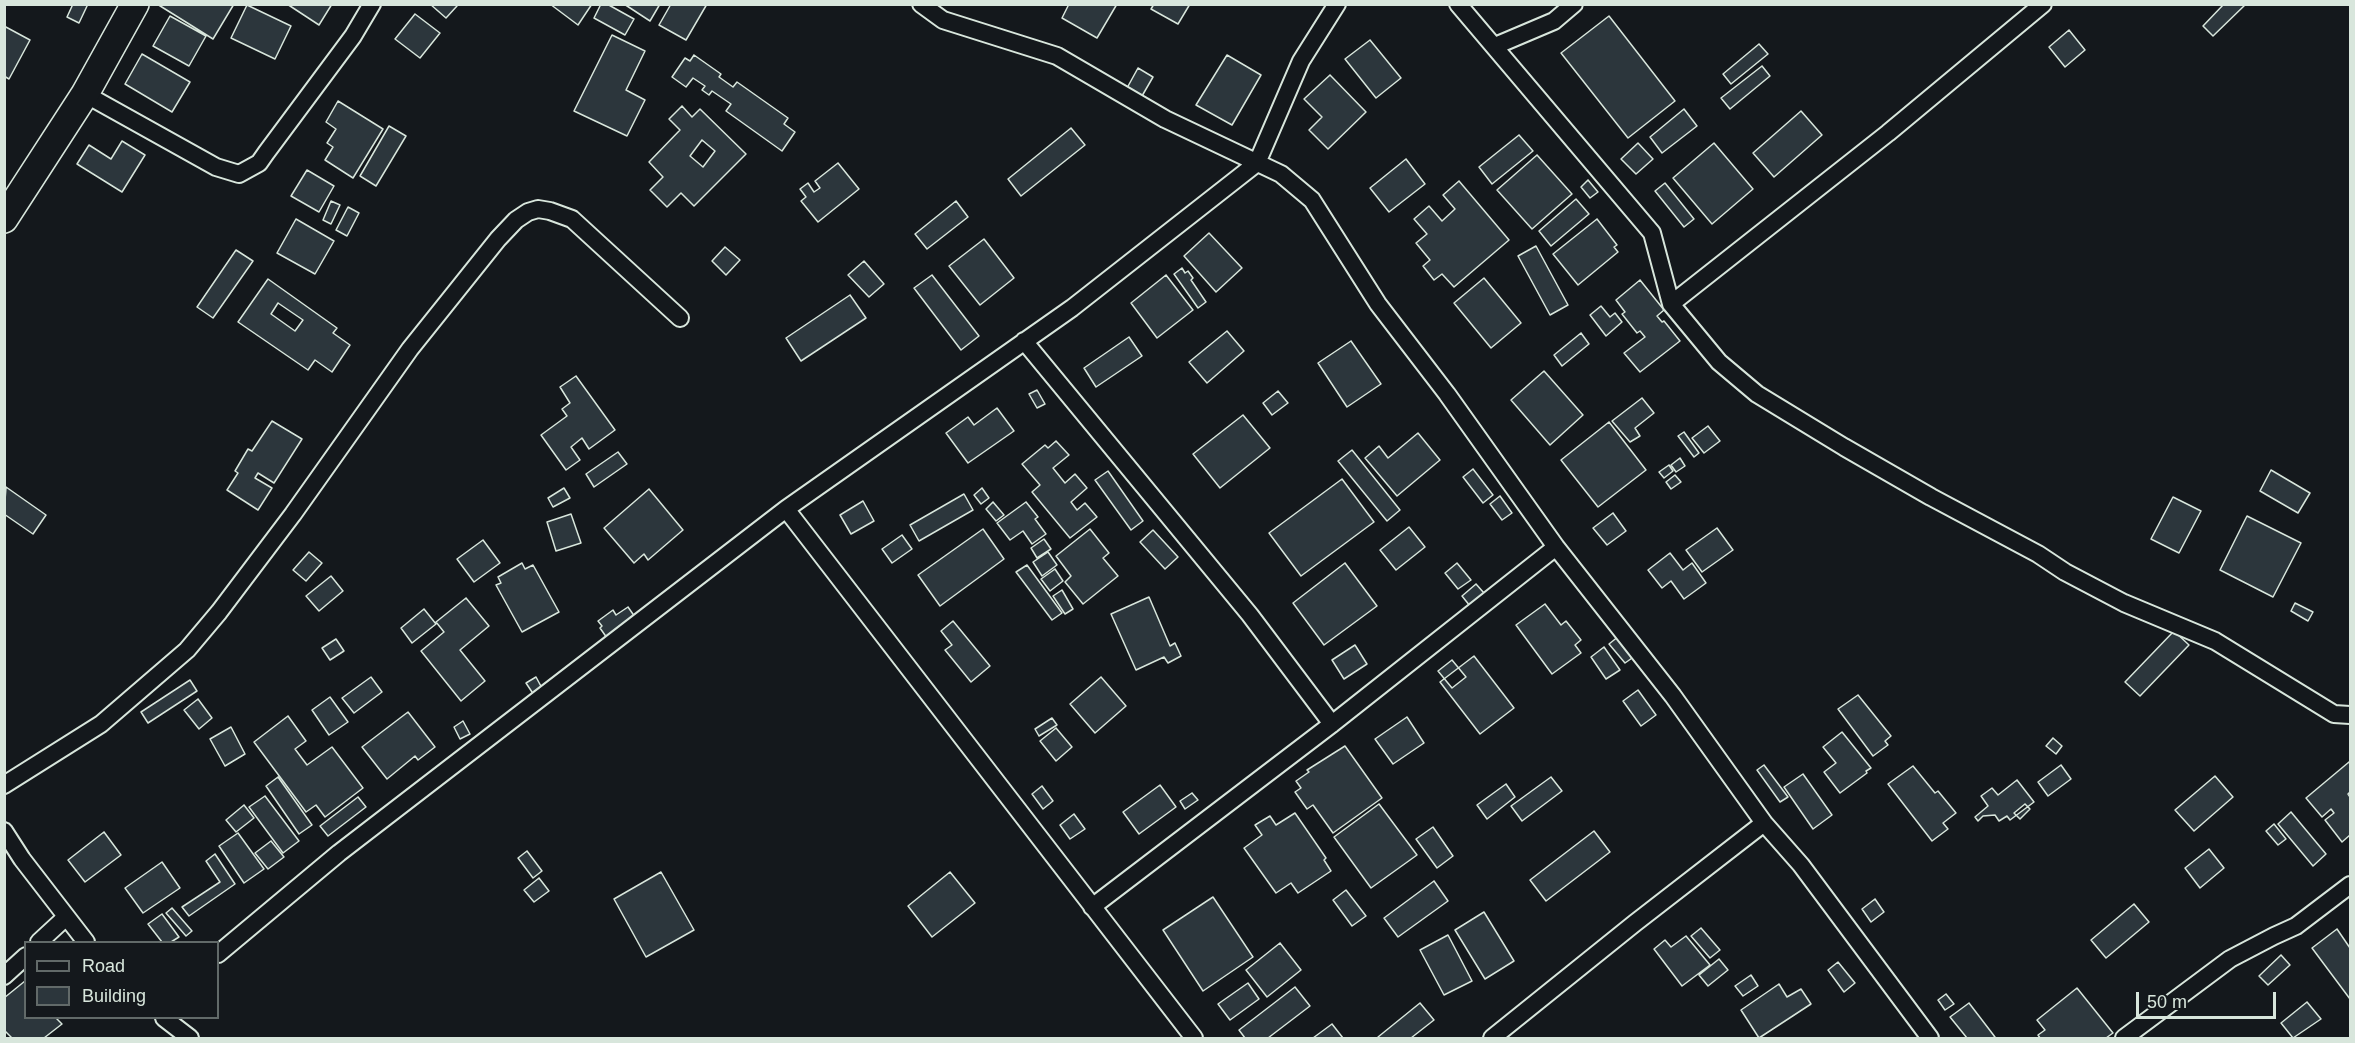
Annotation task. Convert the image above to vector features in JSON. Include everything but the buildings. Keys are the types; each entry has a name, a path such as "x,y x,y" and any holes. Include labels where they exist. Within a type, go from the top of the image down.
{"main road":[{"path":"4,219 85,94 135,4"}],"street":[{"path":"85,94 216,167 239,174 259,163 353,36 372,4"},
{"path":"921,4 943,20 1057,56 1165,119 1281,174 1312,200 1378,304 1447,394 1556,547 1673,696 1764,823 1801,865 1930,1038"},
{"path":"219,953 339,854 786,509 1072,308 1257,163 1301,61 1337,4"},
{"path":"1458,4 1652,233 1671,304 1719,362 1757,394 1844,447 2038,554 2074,577 2124,603 2215,641 2334,714 2350,715"},
{"path":"1495,46 1554,21 1574,4"},
{"path":"1671,304 1888,133 2043,4"},
{"path":"4,785 101,724 187,650 219,612 293,514 410,349 498,239 516,220 528,212 544,210 572,219 680,318"},
{"path":"1024,341 1242,606 1332,724"},
{"path":"786,509 1194,1038"},
{"path":"1092,907 1332,724 1556,547"},
{"path":"1492,1038 1764,823"},
{"path":"4,831 65,918 85,941"},
{"path":"2124,1038 2230,959 2296,926 2350,885"},
{"path":"40,941 65,918"},
{"path":"4,976 24,958"},
{"path":"166,1019 190,1038"}]}
